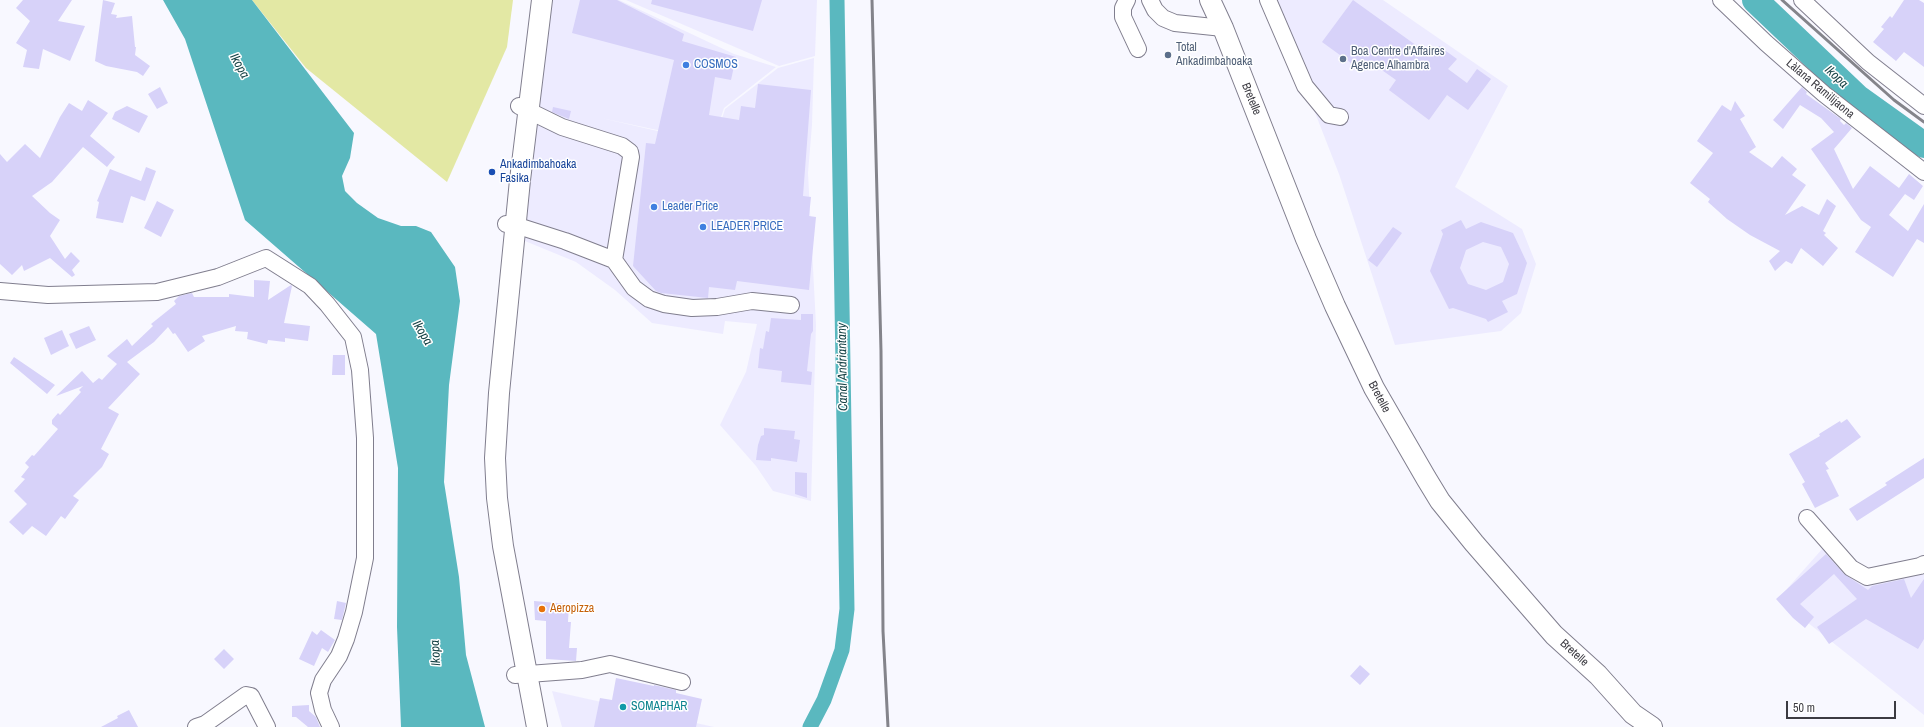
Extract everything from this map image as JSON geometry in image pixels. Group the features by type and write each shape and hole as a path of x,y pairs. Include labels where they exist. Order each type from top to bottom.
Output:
{"main road":[{"path":"531,0 523,109 489,397 487,497 502,607 537,727"},
{"path":"523,109 542,0"},
{"name":"Bretelle","path":"1210,0 1223,28 1306,239 1347,334 1395,427 1433,490 1474,543 1554,635 1598,675 1634,714 1652,727"},
{"path":"510,225 496,426 497,498 521,675 526,727"}],"street":[{"path":"1126,0 1123,8 1123,17 1138,50"},
{"path":"1150,0 1155,10 1163,18 1175,23 1223,28"},
{"path":"1268,0 1305,86 1329,115 1340,117"},
{"name":"Làlana Ramilijaona","path":"1721,0 1766,43 1824,94 1924,172"},
{"path":"1802,0 1868,62 1924,106"},
{"path":"523,109 562,127 622,146 630,152 631,157 614,260"},
{"path":"510,225 566,241 614,260 634,288 650,299 664,304 692,308 717,307 752,301 791,305"},
{"path":"0,291 48,295 157,292 218,277 266,258 310,286 327,304 353,337 360,370 365,438 365,558 354,612 346,639 339,656 324,680 319,693 323,710 331,727"},
{"path":"1807,518 1851,568 1867,577 1924,564"},
{"path":"521,675 582,670 610,664 682,682"},
{"path":"196,727 205,724 246,695 251,696 267,727"}],"shaded area":[{"path":"553,0 619,0 734,54 776,67 724,108 713,142 601,118 714,144 725,109 778,68 814,58 812,125 808,173 816,325 811,501 773,491 756,466 720,425 746,372 757,324 725,321 723,334 652,323 615,290 576,262 525,241 537,103"},
{"path":"626,0 817,0 815,56 779,66"},
{"path":"1271,0 1383,0 1508,86 1455,187 1522,229 1536,264 1521,313 1501,331 1395,345 1339,174"},
{"path":"1823,548 1868,569 1924,562 1924,715 1778,599"},
{"path":"552,691 714,727 562,727"}],"green space":[{"path":"252,0 513,0 507,47 447,182 306,68"}],"water":[{"path":"163,0 252,0 354,133 350,158 342,176 345,191 357,203 378,218 401,226 416,226 431,232 455,267 460,301 449,385 444,482 459,577 466,655 485,727 401,727 397,627 398,468 376,334 245,220 185,39"}],"building":[{"path":"23,0 72,0 58,21 85,26 70,61 43,49 39,69 23,67 27,50 16,43 30,21 16,8"},
{"path":"103,0 115,3 111,14 117,15 116,18 132,16 136,47 135,55 150,66 143,76 137,72 106,66 95,61"},
{"name":"LEADER PRICE","path":"580,0 617,0 684,34 682,41 736,57 731,80 715,77 709,115 739,120 741,106 755,108 758,84 811,90 803,196 811,197 809,216 816,217 809,290 737,281 735,290 709,287 708,298 661,293 656,291 633,266 646,143 655,144 674,60 572,33"},
{"path":"652,0 762,0 753,31 651,4"},
{"path":"1353,0 1431,56 1439,46 1457,59 1448,69 1467,83 1477,69 1491,79 1468,110 1447,95 1429,120 1389,90 1396,80 1369,61 1362,71 1322,42"},
{"path":"1904,0 1919,0 1924,3 1924,67 1904,52 1896,61 1873,42 1884,29 1881,27 1890,16 1892,18"},
{"path":"160,87 168,103 157,109 148,94"},
{"path":"1802,87 1807,92 1806,94 1841,119 1840,121 1844,125 1846,123 1852,128 1834,149 1853,189 1870,166 1899,188 1909,174 1923,186 1914,200 1905,194 1889,215 1908,231 1924,204 1924,243 1917,239 1893,277 1855,252 1871,227 1861,220 1811,149 1834,132 1821,118 1800,105 1783,129 1773,120"},
{"path":"88,100 108,113 90,136 115,157 107,167 83,147 52,182 32,196 60,220 50,236 65,259 71,252 80,261 72,270 75,275 72,277 50,258 24,271 22,265 12,275 0,264 0,154 7,162 25,144 40,158 60,117 69,103 82,111"},
{"path":"1735,101 1745,116 1740,119 1756,147 1749,152 1772,168 1782,156 1797,169 1792,175 1806,185 1785,215 1802,206 1819,215 1827,199 1836,206 1823,231 1826,233 1824,235 1838,248 1823,266 1801,248 1792,264 1786,261 1775,271 1769,261 1780,251 1750,235 1727,219 1708,202 1710,199 1690,183 1713,153 1697,141 1722,105 1731,111"},
{"path":"127,106 148,116 139,133 112,119 115,112"},
{"path":"553,107 571,111 569,119 552,112"},
{"path":"146,167 156,171 145,201 131,196 123,223 96,218 99,202 97,201 110,169 141,181"},
{"path":"157,201 174,210 161,237 144,228"},
{"path":"1461,220 1466,229 1481,222 1513,233 1527,263 1517,294 1502,301 1508,312 1488,322 1486,319 1453,308 1449,309 1430,271 1443,234 1441,230","holes":["1483,242 1501,247 1509,264 1503,282 1486,290 1468,284 1460,268 1466,250"]},
{"path":"1393,227 1402,233 1377,267 1368,260"},
{"path":"254,280 270,281 268,300 291,285 292,286 284,323 310,326 308,341 285,338 285,342 268,340 267,344 247,339 248,332 235,331 236,326 202,336 205,341 188,352 175,333 173,334 168,327 154,342 127,362 140,374 108,408 119,414 101,449 109,454 102,467 73,496 79,500 65,519 61,516 46,536 32,526 23,535 9,522 27,504 14,491 25,479 21,477 29,467 25,463 32,455 34,456 58,429 52,424 52,420 58,413 60,415 81,392 79,390 83,386 56,396 82,371 93,383 99,378 102,380 117,364 107,356 127,339 132,346 153,326 151,324 176,304 174,301 179,296 192,293 194,297 229,297 229,294 254,297"},
{"path":"801,314 813,314 813,331 811,334 807,371 812,372 811,385 781,382 782,371 758,368 760,348 763,349 766,331 769,332 771,318 801,320"},
{"path":"89,326 96,340 76,349 69,334"},
{"path":"62,330 69,346 51,355 44,338"},
{"path":"333,355 345,355 345,375 332,375"},
{"path":"14,357 55,385 47,394 10,363"},
{"path":"1847,419 1861,437 1825,463 1829,469 1826,470 1839,496 1815,508 1802,484 1805,482 1789,454 1820,436 1819,434 1840,421 1841,423"},
{"path":"764,428 795,431 794,439 800,440 797,462 771,458 771,461 756,460 758,445 761,436 764,435"},
{"path":"1924,458 1924,478 1857,521 1849,509 1887,485 1885,483"},
{"path":"795,472 807,473 807,498 795,494"},
{"path":"1826,554 1844,574 1868,590 1872,586 1904,579 1911,598 1924,579 1924,639 1918,649 1866,619 1829,644 1817,627 1857,599 1834,574 1800,604 1814,617 1805,628 1793,618 1776,599"},
{"path":"337,601 346,603 342,620 334,619"},
{"path":"534,601 569,604 568,622 571,622 569,648 577,648 576,661 546,659 546,621 535,620"},
{"path":"321,630 335,640 328,652 322,648 314,666 299,659 312,631 317,635"},
{"path":"224,649 234,659 224,669 214,659"},
{"path":"1360,665 1370,674 1360,685 1350,676"},
{"path":"616,678 676,690 676,693 702,699 696,727 594,727 600,698 612,700"},
{"path":"309,705 309,711 316,717 320,727 308,727 296,717 292,717 292,706"},
{"path":"129,710 138,727 101,727 118,718 117,716"}],"waterway":[{"name":"Canal Andriantany","path":"810,727 824,700 842,650 847,609 837,0"},
{"name":"Ikopa","path":"1755,0 1857,97 1924,145"}],"railway":[{"path":"872,0 881,351 883,631 888,727"},
{"path":"1782,0 1894,100 1924,122"}],"place":[{"name":"Total Ankadimbahoaka","path":"1168,55"},
{"name":"Boa Centre d'Affaires Agence Alhambra","path":"1343,59"},
{"name":"COSMOS","path":"686,65"},
{"name":"Ankadimbahoaka Fasika","path":"492,172"},
{"name":"Leader Price","path":"654,207"},
{"name":"LEADER PRICE","path":"703,227"},
{"name":"Aeropizza","path":"542,609"},
{"name":"SOMAPHAR","path":"623,707"}]}
